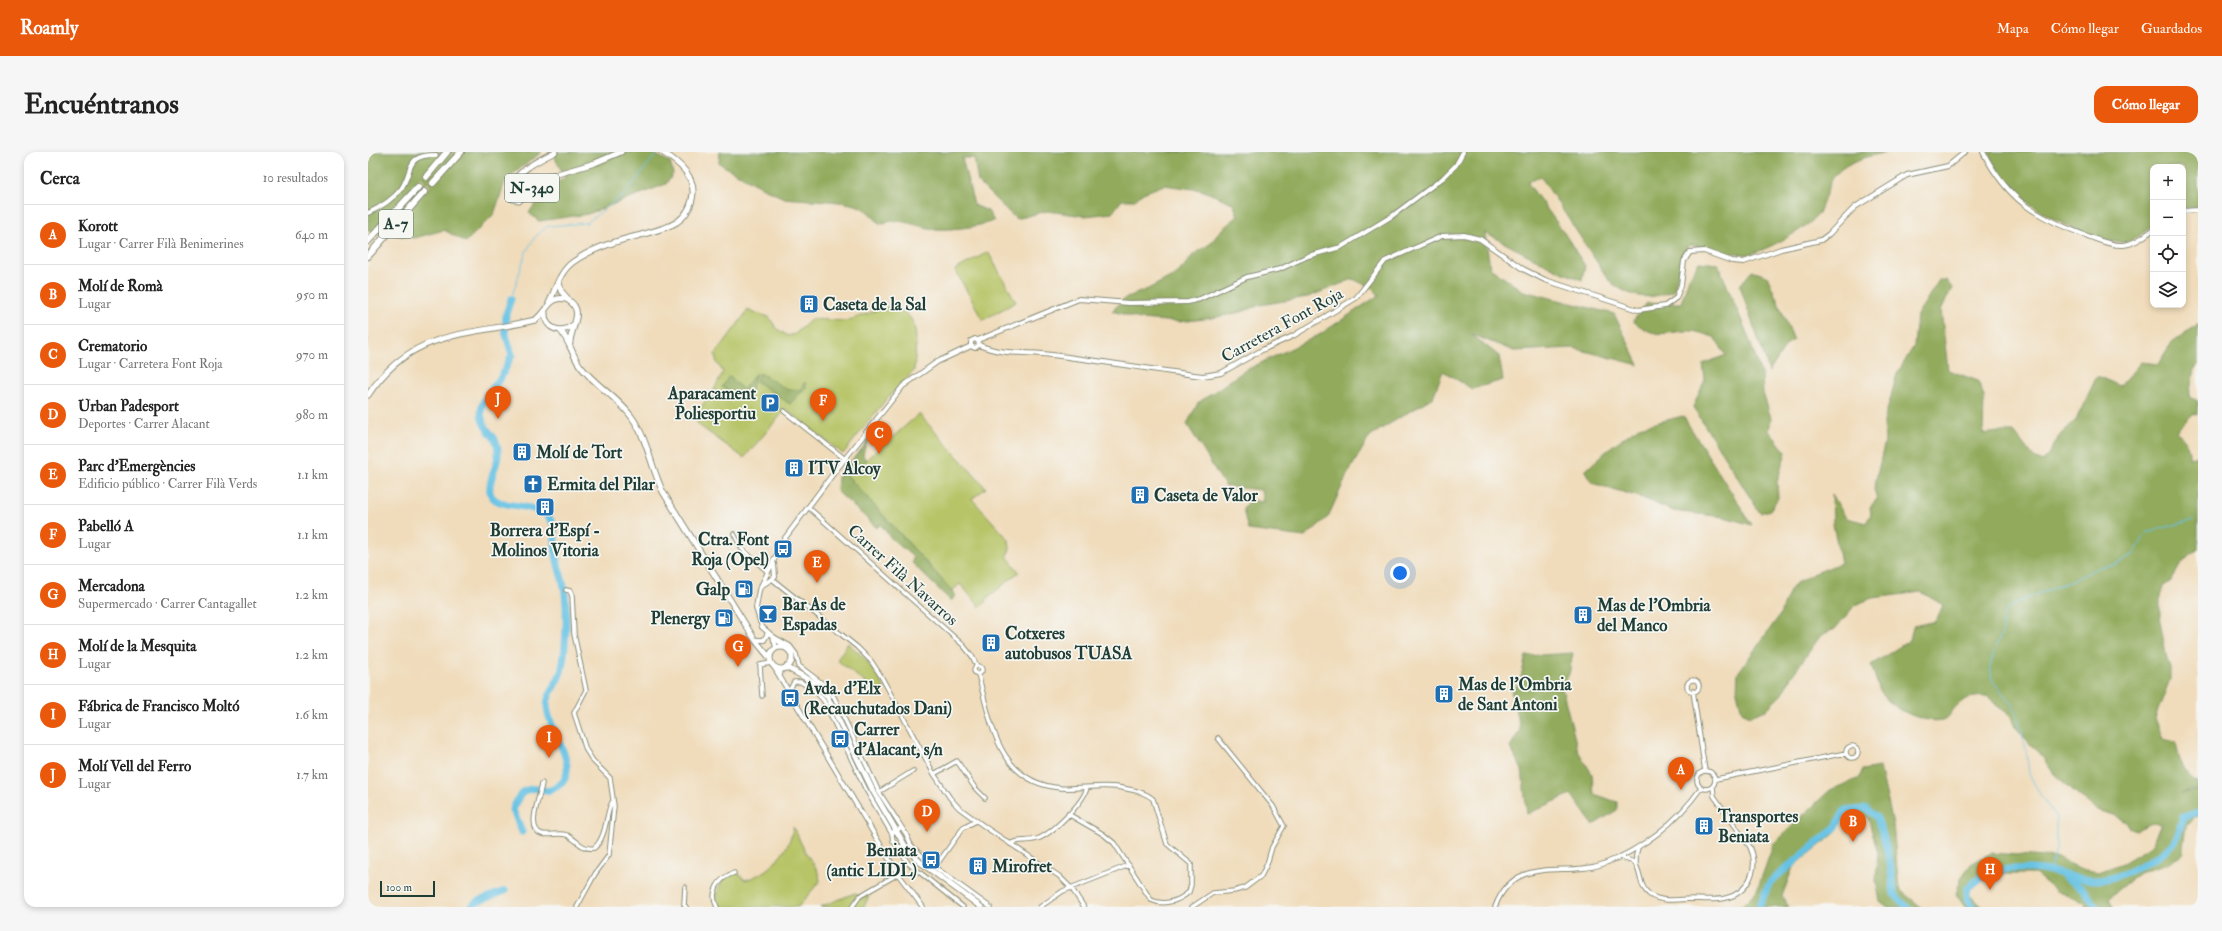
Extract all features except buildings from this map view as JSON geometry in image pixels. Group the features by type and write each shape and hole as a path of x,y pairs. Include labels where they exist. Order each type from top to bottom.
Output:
{"highway":[{"path":"426,177 447,152"},
{"path":"433,183 461,152"},
{"name":"A-7","path":"368,241 418,187"},
{"name":"A-7","path":"368,256 424,192"}],"main road":[{"name":"N-340","path":"555,152 537,162 516,178 508,190 512,200 519,201 534,186 547,177 595,163 621,152"},
{"path":"368,395 385,373 407,354 427,343 463,334 532,321 540,317 545,310 565,269 580,258 610,244 667,226 683,217 691,203 692,185 685,170 662,152"},
{"path":"559,279 561,291 574,305 577,312 570,344"},
{"path":"548,304 556,299 568,300"},
{"path":"545,310 545,318 549,325"},
{"path":"532,321 549,325 560,330 570,344 582,368 619,402 636,422 663,492 755,640 769,657 772,665 797,672 822,690 832,705 870,786 910,852 981,907"},
{"path":"560,330 573,325"},
{"path":"759,646 766,648 785,647 791,652 791,662 797,672"},
{"path":"769,657 775,648"},
{"path":"784,668 791,662"}],"street":[{"path":"978,343 1079,299 1129,303 1188,302 1200,299 1247,277 1280,269 1308,256 1341,247 1392,216 1443,178 1456,165 1463,152"},
{"name":"Carretera Font Roja","path":"971,346 972,340 1013,352 1050,355 1203,376 1216,375 1262,350 1293,336 1351,302 1361,294 1376,269 1384,261 1436,238 1456,234 1470,236 1486,242 1523,269 1544,280 1632,309 1651,310 1669,304 1676,298 1680,291 1684,258 1690,252 1704,251 1732,261 1744,262 1774,251 1821,240 1829,234 1855,207 1908,175 1948,166 1965,152"},
{"path":"1983,152 1992,170 2008,191 2026,206 2057,224 2119,245 2135,242 2150,232"},
{"path":"368,213 398,192 414,160 422,156 436,155"},
{"path":"2186,211 2198,210"},
{"name":"Carretera Font Roja","path":"771,575 774,559 788,533 907,382 937,362 971,346 975,348 978,343"},
{"path":"784,411 845,459"},
{"name":"Carrer Filà Navarros","path":"808,507 963,645 972,656 977,666 982,669 978,674 993,734 999,746 1011,763 1027,776 1049,786 1087,788"},
{"path":"734,534 742,549 779,584 857,647 871,661 881,676 934,774 950,798 976,821 1059,876 1071,888 1084,907"},
{"path":"771,575 762,585 757,596 756,612 760,623 768,633 785,647"},
{"path":"566,590 570,592 572,596 574,634 586,690 574,713 586,750 593,761 610,778 612,802 609,855 595,874 577,907"},
{"path":"755,640 764,640 768,633"},
{"path":"773,637 775,648"},
{"path":"773,637 779,638 790,646 796,654 799,666 831,692 843,713 897,831 897,846 908,863 963,907"},
{"path":"762,696 760,665 772,665 898,874 923,907"},
{"path":"780,676 784,668"},
{"path":"788,691 793,683 801,682 822,699 865,788 906,844 990,907"},
{"path":"822,699 822,690 831,692"},
{"path":"1693,692 1705,771"},
{"path":"1192,907 1213,893 1234,891 1245,888 1261,876 1270,859 1272,847 1284,826 1273,806 1218,738"},
{"path":"1716,779 1846,753"},
{"path":"934,774 957,761 975,788 985,798"},
{"path":"879,792 913,771"},
{"path":"1713,787 1707,790 1701,788 1698,784 1697,778 1700,773 1705,771 1713,774 1716,779"},
{"path":"1638,847 1636,865 1644,888 1657,898 1723,899 1735,895 1743,889 1752,874 1753,855 1750,847 1713,794 1713,787 1716,779"},
{"path":"541,786 533,821 536,829 544,834 565,835 586,848 594,848 598,845 606,828 609,806 612,802"},
{"path":"1010,844 1043,836 1068,814 1084,795 1087,788 1102,786 1137,792 1153,799 1166,844 1191,864 1190,890 1187,894 1169,902 1153,901 1148,896 1121,851 1107,837 1068,814"},
{"path":"1495,907 1509,885 1528,873 1547,869 1590,868 1620,857 1638,847 1672,821 1701,788"},
{"path":"935,867 963,828 976,821"},
{"path":"897,846 906,844"},
{"path":"1620,857 1629,858 1636,865"},
{"path":"1040,907 1057,894 1129,865"},
{"path":"717,907 713,895 717,886 720,880 734,873"},
{"path":"852,907 860,896 898,874"},
{"path":"685,888 684,904 686,907"}],"green space":[{"path":"368,152 542,152 506,179 494,214 466,242 444,230 414,238 368,231"},
{"path":"552,152 650,152 670,162 673,174 666,184 588,214 539,221 529,213 545,189 565,178"},
{"path":"720,152 1888,152 1860,159 1841,169 1833,178 1819,213 1815,218 1798,231 1776,244 1756,252 1743,255 1690,245 1683,252 1674,291 1648,297 1633,295 1618,288 1610,282 1541,177 1527,182 1563,231 1585,266 1582,280 1557,270 1485,233 1490,268 1523,291 1614,314 1639,365 1573,348 1514,351 1471,334 1499,356 1503,380 1472,389 1443,371 1433,397 1370,436 1347,475 1328,517 1305,537 1248,530 1243,509 1249,500 1263,502 1261,490 1225,486 1187,424 1198,403 1244,371 1319,335 1379,295 1372,288 1353,279 1308,297 1260,305 1241,312 1212,318 1179,322 1140,319 1112,311 1125,298 1148,289 1178,273 1194,254 1210,244 1222,229 1238,216 1233,203 1201,190 1164,185 1143,193 1135,200 1122,200 1112,213 1085,216 1047,211 1016,219 978,182 974,158 962,158 974,205 988,211 994,221 950,229 928,228 895,221 880,224 864,209 848,203 793,199 780,196 719,163"},
{"path":"1988,152 2198,152 2198,207 2186,209 2186,164 2150,164 2150,228 2127,242 2109,241 2075,229 2030,204 2007,181 1997,168"},
{"path":"988,252 1016,302 983,320 955,270"},
{"path":"1699,262 1718,264 1748,336 1762,376 1763,393 1771,418 1769,431 1786,452 1777,482 1778,498 1770,510 1760,513 1693,407 1705,380 1703,364 1726,355 1714,337 1689,331 1658,334 1641,327 1633,321 1647,303 1681,303 1689,278"},
{"path":"1752,271 1767,276 1794,340 1787,344 1769,372 1740,285"},
{"path":"1939,280 1946,280 1952,288 1941,310 1948,370 1978,381 1984,397 1983,434 2014,432 2034,458 2043,462 2061,434 2076,420 2097,376 2120,386 2141,362 2158,364 2172,342 2198,324 2198,364 2194,368 2189,397 2198,401 2198,415 2193,414 2176,431 2184,440 2189,450 2189,458 2198,456 2198,549 2181,564 2171,581 2164,586 2160,600 2160,620 2166,655 2170,668 2170,679 2155,718 2163,739 2176,742 2184,770 2192,779 2198,782 2198,790 2191,790 2181,793 2198,791 2198,817 2196,816 2186,825 2182,855 2167,864 2139,873 2109,898 2113,907 2086,907 2085,903 2056,891 2035,874 1993,874 1972,883 1969,895 1983,907 1965,907 1956,894 1961,878 1971,864 1991,853 2059,858 2079,869 2099,872 2123,863 2151,846 2161,824 2152,823 2136,830 2129,827 2126,822 2113,815 2095,809 2054,774 2039,752 2015,726 2010,715 1996,705 1988,696 1972,697 1964,700 1947,718 1938,721 1912,715 1903,711 1889,701 1880,689 1871,665 1910,640 1913,626 1936,621 1943,605 1921,592 1872,598 1855,605 1835,629 1821,635 1791,677 1782,694 1766,710 1750,716 1742,712 1737,692 1738,673 1780,615 1790,591 1796,583 1813,574 1841,563 1833,524 1832,494 1846,518 1866,523 1871,514 1870,507 1877,499 1874,489 1885,441 1884,422 1897,374 1914,346 1917,315"},
{"path":"887,307 907,314 913,321 916,340 914,371 888,397 843,454 786,409 744,458 700,426 693,417 714,390 723,372 717,363 715,355 748,310 769,317 777,329 788,336 795,334 812,319 846,321"},
{"path":"756,373 748,401 725,391 726,389 722,387 729,376 743,390"},
{"path":"760,373 788,390 794,389 798,391 805,382 806,387 790,404 756,381"},
{"path":"919,414 986,488 972,499 1009,540 1010,549 1007,556 1019,572 986,599 987,601 980,607 960,584 952,591 843,471 850,461 849,465 855,470"},
{"path":"1683,416 1752,525 1724,517 1673,511 1643,498 1592,483 1585,471 1612,446 1639,427"},
{"path":"875,429 878,433 870,439 864,452 863,456 867,460 855,470 852,470 849,465 850,462"},
{"path":"843,471 952,591 955,596 951,601 912,563 913,557 891,538 880,524 877,528 837,491 838,477"},
{"path":"848,643 866,660 885,688 877,692 837,660"},
{"path":"1573,653 1569,674 1562,688 1578,751 1592,774 1594,794 1617,802 1617,810 1593,825 1571,794 1527,814 1522,770 1510,747 1520,730 1516,706 1511,692 1520,681 1526,656"},
{"path":"1880,767 1893,824 1899,889 1921,907 1888,907 1880,901 1876,881 1878,853 1868,818 1850,807 1834,834 1793,867 1782,896 1789,907 1740,907 1757,890 1774,843 1830,790 1860,778 1862,770"},
{"path":"793,827 805,852 818,871 820,881 798,907 718,907 716,897 720,884 724,879 732,873 737,873 745,880 762,873 770,867 783,853 791,836"},
{"path":"855,893 862,899 870,893 864,907 820,907"}],"waterway":[{"path":"511,299 526,252 535,237 548,226 586,223 624,195 658,152"},
{"path":"511,299 506,314 505,331 512,355 501,377 483,401 481,413 484,424 498,448 498,459 490,482 490,492 493,498 500,502 540,511 548,516 553,524 555,547 565,595 566,616 561,673 549,695 547,704 553,727 564,752 567,764 566,775 561,784 548,791 535,788 521,794 515,803 513,810 522,832"},
{"path":"2049,871 2056,851 2056,817 2041,796 2029,774 2026,749 2017,716 2012,705 1992,680 1990,667 1995,647 2002,634 2002,621 2006,611 2017,602 2074,580 2099,567 2114,565 2134,554 2147,532 2194,520"},
{"path":"1759,907 1770,882 1835,828 1845,810 1867,809 1877,818 1883,835 1890,862 1894,894 1907,907"},
{"path":"2046,870 2073,877 2093,880 2109,878 2131,871 2153,859 2171,845 2176,838 2183,817 2198,812"},
{"path":"1974,907 1967,899 1967,889 1975,881 1984,876 2003,870 2044,870"},
{"path":"2063,876 2083,889 2097,907"},
{"path":"471,907 476,902 505,891"}],"tunnel":[{"path":"436,155 461,152"},
{"path":"418,187 426,177"},
{"path":"424,192 433,183"}],"place":[{"name":"Caseta de la Sal","path":"809,304"},
{"name":"Aparacament Poliesportiu","path":"770,403"},
{"name":"Molí Vell del Ferro","path":"498,419"},
{"name":"Pabelló A","path":"823,421"},
{"name":"Molí de Tort","path":"522,452"},
{"name":"Crematorio","path":"879,454"},
{"name":"ITV Alcoy","path":"794,468"},
{"name":"Ermita del Pilar","path":"533,484"},
{"name":"Caseta de Valor","path":"1140,495"},
{"name":"Borrera d'Espí - Molinos Vitoria","path":"545,507"},
{"name":"Ctra. Font Roja (Opel)","path":"783,549"},
{"name":"Parc d'Emergències","path":"817,583"},
{"name":"Galp","path":"744,589"},
{"name":"Bar As de Espadas","path":"768,614"},
{"name":"Mas de l'Ombria del Manco","path":"1583,615"},
{"name":"Plenergy","path":"724,618"},
{"name":"Cotxeres autobusos TUASA","path":"991,643"},
{"name":"Mercadona","path":"738,667"},
{"name":"Mas de l'Ombria de Sant Antoni","path":"1444,694"},
{"name":"Avda. d'Elx (Recauchutados Dani)","path":"790,698"},
{"name":"Carrer d'Alacant, s/n","path":"840,739"},
{"name":"Fábrica de Francisco Moltó","path":"549,758"},
{"name":"Korott","path":"1681,790"},
{"name":"Transportes Beniata","path":"1704,826"},
{"name":"Urban Padesport","path":"927,832"},
{"name":"Molí de Romà","path":"1853,842"},
{"name":"Beniata (antic LIDL)","path":"931,860"},
{"name":"Mirofret","path":"978,866"},
{"name":"Molí de la Mesquita","path":"1990,890"}]}
